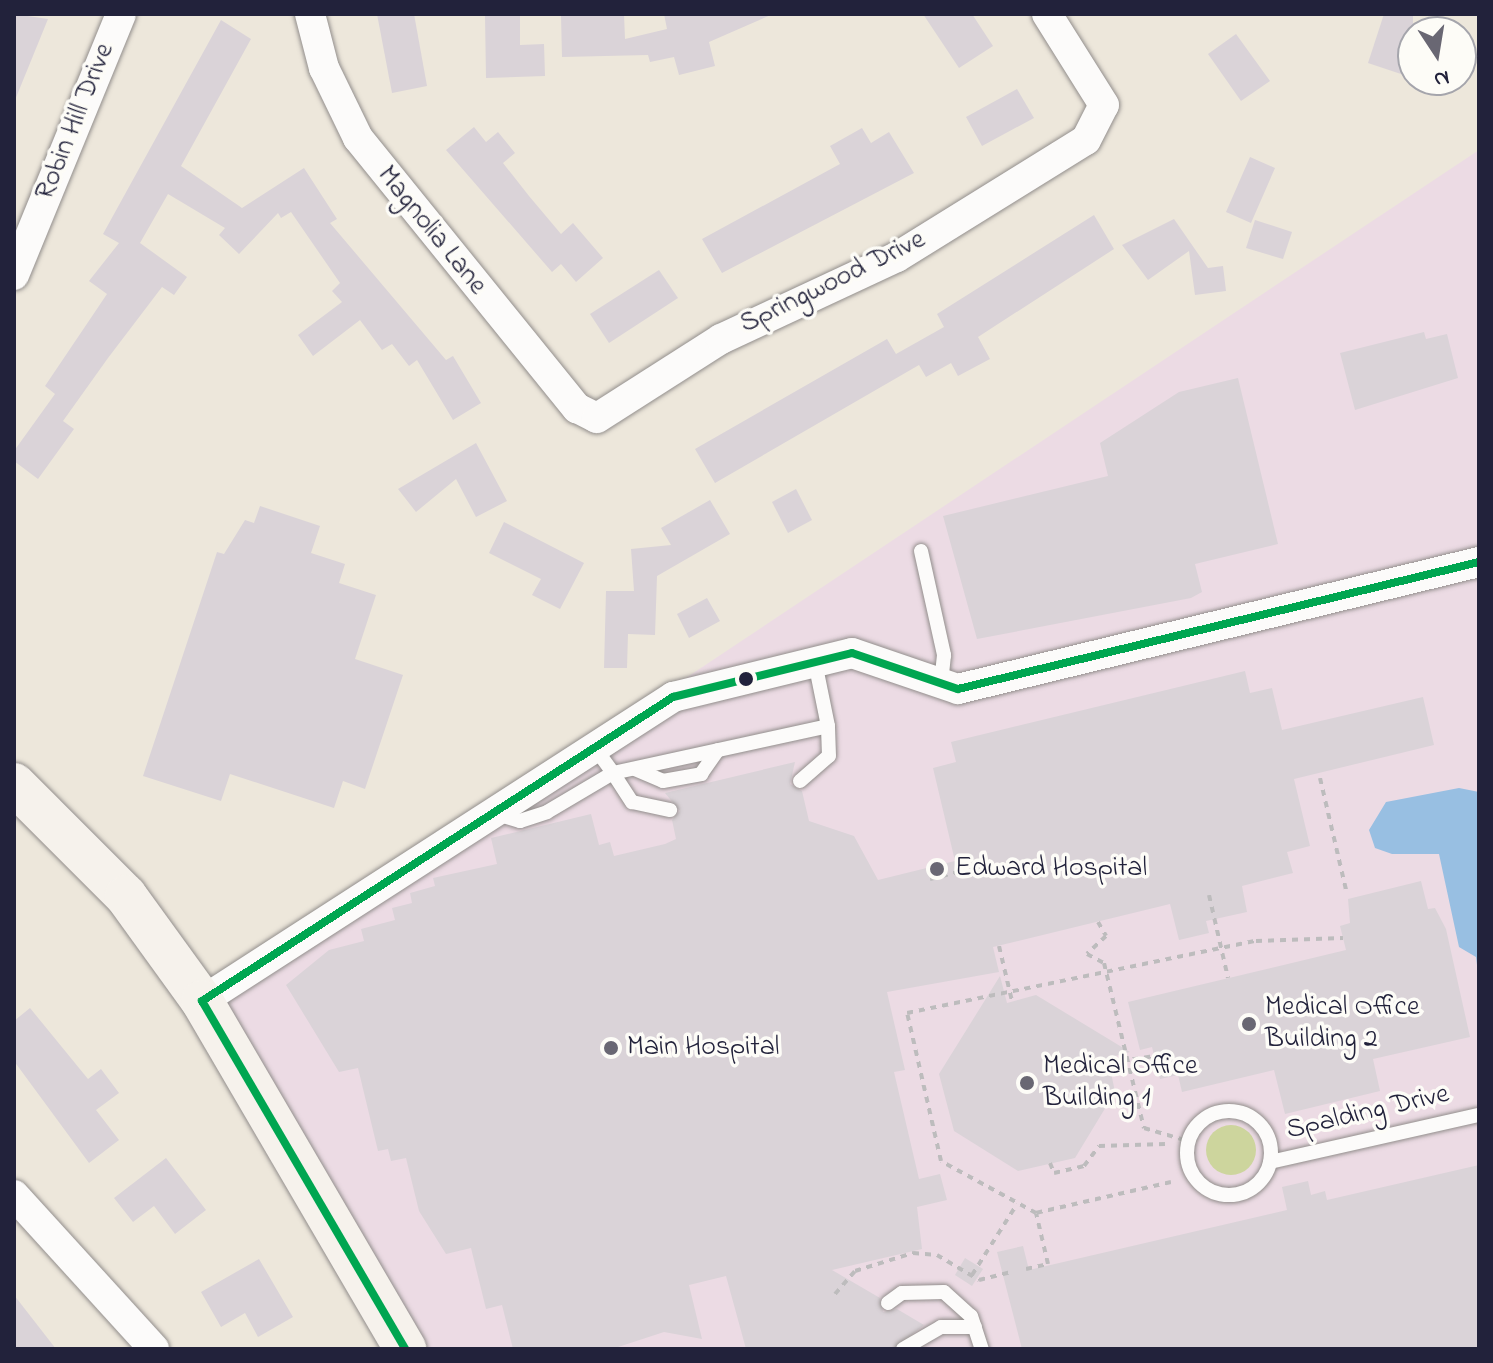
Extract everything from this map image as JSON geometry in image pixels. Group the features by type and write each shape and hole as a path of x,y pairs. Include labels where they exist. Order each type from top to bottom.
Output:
{"main road":[{"path":"14,784 126,896 202,1001 405,1349"}],"street":[{"name":"Robin Hill Drive","path":"14,275 121,14"},
{"name":"Magnolia Lane","path":"310,14 324,68 358,138 577,408 597,418"},
{"name":"Springwood Drive","path":"597,418 721,339 897,257 1071,152 1103,117 1099,91 1047,14"},
{"path":"202,1001 673,697 852,653 958,689 1479,562"},
{"path":"14,1195 154,1349"}],"lane":[{"path":"921,551 944,655 941,683"},
{"path":"800,781 829,756 828,726 815,662"},
{"path":"493,813 520,821 571,801 613,773 828,726"},
{"path":"595,748 632,802 670,810"},
{"name":"Spalding Drive","path":"1246,1114 1267,1134 1270,1162 1256,1185 1218,1193 1196,1179 1188,1141 1205,1118 1246,1114"},
{"name":"Spalding Drive","path":"1270,1162 1479,1115"},
{"path":"888,1303 923,1289 944,1292 975,1327 982,1349"},
{"path":"903,1349 941,1327 975,1327"}],"path":[{"path":"1320,778 1346,890"},
{"path":"930,879 958,872"},
{"path":"1209,895 1228,978"},
{"path":"1098,922 1106,936 1087,954 1107,973 1144,1128 1188,1141"},
{"path":"1171,1182 1036,1213 941,1161 907,1013 1256,941 1343,938"},
{"path":"999,946 1012,1001"},
{"path":"1109,1063 1154,1056"},
{"path":"1050,1163 1054,1173 1084,1166 1099,1146 1165,1144"},
{"path":"972,1275 1017,1204"},
{"path":"1026,1269 1048,1264 1036,1213"},
{"path":"835,1294 855,1271 913,1253 937,1255 972,1275 1012,1272"}],"shaded area":[{"name":"Edward Hospital","path":"1479,150 1479,1349 405,1349 202,1000"}],"green space":[{"path":"1231,1125 1249,1132 1256,1150 1249,1168 1231,1175 1213,1168 1206,1150 1213,1132"}],"water":[{"path":"1459,788 1479,792 1479,981 1476,957 1459,947 1439,854 1392,854 1375,848 1369,830 1386,802"}],"building":[{"path":"14,14 48,19 15,100 14,100"},
{"path":"377,14 414,14 427,86 392,93"},
{"path":"624,14 625,39 667,29 664,14 773,14 709,42 715,66 679,75 674,57 650,62 648,55 562,57 561,16"},
{"path":"923,14 972,14 993,46 959,68"},
{"path":"1384,14 1413,14 1397,16 1397,73 1368,63"},
{"path":"520,15 520,45 544,44 545,76 486,78 485,16"},
{"path":"221,20 251,39 181,166 242,208 304,168 337,219 330,223 446,360 453,356 481,403 453,420 417,360 409,366 392,344 382,350 360,320 313,356 298,335 342,302 332,291 340,283 291,212 281,218 278,213 239,254 219,235 225,228 168,194 140,243 187,277 174,295 162,287 108,358 63,421 74,429 38,479 14,461 14,451 55,394 45,386 107,294 89,281 119,243 103,234"},
{"path":"1236,34 1270,81 1241,101 1208,54"},
{"path":"1017,89 1034,118 982,146 966,117"},
{"path":"474,127 486,142 498,132 515,153 503,163 529,196 561,234 573,223 603,258 576,282 561,264 552,272 446,150"},
{"path":"862,128 871,143 889,132 914,173 722,273 702,239 840,164 830,146"},
{"path":"1250,157 1275,168 1251,223 1226,212"},
{"path":"1094,215 1114,249 978,337 990,359 958,376 951,363 926,377 919,365 715,483 695,449 887,339 896,354 944,327 937,314"},
{"path":"1174,219 1208,268 1223,266 1226,291 1195,295 1189,251 1148,280 1122,245"},
{"path":"1255,220 1292,232 1283,259 1246,248"},
{"path":"659,270 678,298 609,343 590,314"},
{"path":"1424,332 1426,339 1447,334 1458,378 1355,410 1340,353"},
{"path":"1238,378 1278,544 1195,564 1202,592 1191,598 977,639 943,516 1108,476 1100,443 1179,392"},
{"path":"476,443 507,501 476,517 456,479 416,512 398,489"},
{"path":"796,489 812,520 788,533 772,502"},
{"path":"710,500 730,534 657,576 655,635 628,634 627,668 604,668 606,591 634,591 631,549 671,545 661,528"},
{"path":"260,506 320,526 311,553 345,564 339,583 376,595 355,659 403,675 365,789 343,781 334,808 230,774 221,801 143,776 217,552 224,554 245,520 254,523"},
{"path":"504,522 584,563 560,609 532,595 541,579 489,553"},
{"path":"707,598 720,621 689,638 677,614"},
{"name":"Main Hospital","path":"1245,671 1250,693 1272,688 1282,730 1423,697 1434,745 1294,779 1310,846 1287,852 1293,873 1242,886 1247,912 1206,921 1209,933 1179,940 1170,904 993,947 999,972 887,992 905,1070 894,1072 919,1179 940,1174 947,1200 917,1207 922,1249 832,1270 880,1298 883,1312 897,1309 924,1325 893,1349 746,1349 726,1276 689,1285 702,1339 664,1332 612,1349 513,1349 502,1305 486,1309 471,1248 446,1254 419,1211 406,1158 391,1161 388,1149 378,1151 358,1068 339,1072 286,985 329,950 364,941 361,929 395,920 392,908 412,903 410,893 435,886 433,878 497,864 491,838 591,814 599,845 610,842 614,856 665,844 676,839 672,820 680,811 665,793 795,762 790,784 802,791 809,821 854,836 878,880 955,861 933,768 956,762 951,742"},
{"name":"Medical Office Building 2","path":"1421,881 1428,909 1435,908 1446,929 1470,1037 1373,1059 1380,1091 1285,1114 1274,1070 1182,1092 1178,1075 1160,1079 1152,1047 1140,1050 1128,1002 1346,950 1340,926 1350,923 1348,899"},
{"name":"Medical Office Building 1","path":"1000,976 1007,1003 1036,995 1130,1052 1108,1058 1115,1092 1075,1158 1018,1171 954,1131 939,1074"},
{"path":"30,1008 88,1079 101,1069 119,1093 96,1110 119,1140 89,1163 14,1061 14,1021"},
{"path":"166,1158 206,1210 175,1234 154,1206 133,1222 114,1198"},
{"path":"1479,1165 1479,1349 1022,1349 997,1252 1023,1246 1029,1270 1287,1210 1282,1187 1308,1181 1311,1195 1325,1191 1327,1200"},
{"path":"965,1258 983,1269 972,1286 955,1275"},
{"path":"259,1259 293,1317 258,1337 245,1313 221,1327 201,1292"},
{"path":"14,1295 56,1349 14,1349"}],"transit line":[{"path":"202,1001 673,697 852,653 958,689 1479,562"},
{"path":"202,1001 405,1349"}],"place":[{"name":"Edward Hospital","path":"937,869"},
{"name":"Medical Office Building 2","path":"1249,1024"},
{"name":"Main Hospital","path":"611,1048"},
{"name":"Medical Office Building 1","path":"1027,1083"}]}
